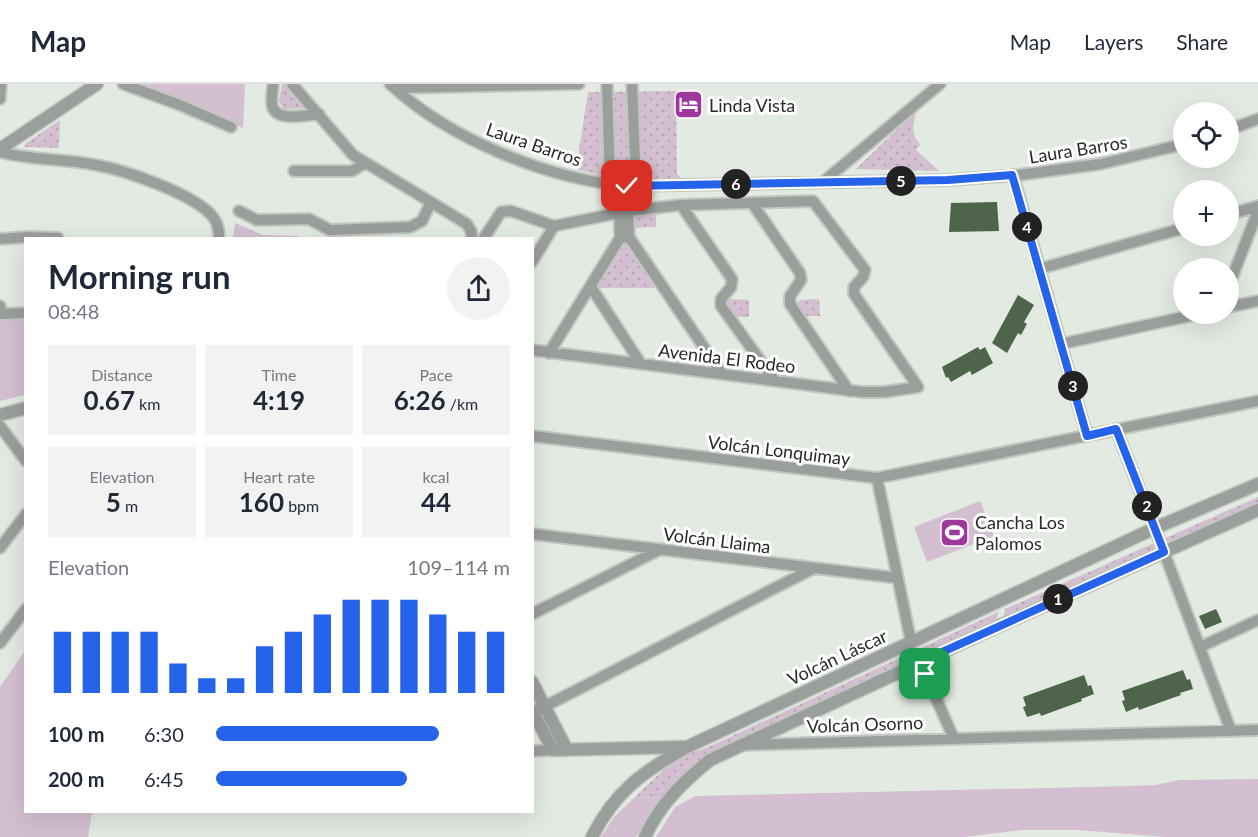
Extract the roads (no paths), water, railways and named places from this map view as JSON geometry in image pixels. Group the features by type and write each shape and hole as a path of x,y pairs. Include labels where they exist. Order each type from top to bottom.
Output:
{"street":[{"path":"0,99 1,84"},
{"path":"0,150 97,84"},
{"path":"123,84 231,127"},
{"path":"273,84 272,107 277,114 284,116 319,114"},
{"path":"292,84 353,156 467,224 472,237"},
{"path":"393,86 579,84"},
{"path":"549,353 624,238 623,186 607,84"},
{"path":"623,186 632,84"},
{"path":"823,182 940,84"},
{"name":"Laura Barros","path":"393,86 431,116 488,148 543,168 623,186 948,180 1101,164 1173,147"},
{"path":"1239,126 1258,119"},
{"path":"0,150 22,158 79,162 118,170 174,191 209,212 218,225 219,237"},
{"path":"294,171 352,171 365,163"},
{"path":"1012,175 1087,436"},
{"name":"Avenida El Rodeo","path":"534,351 849,391 884,392 918,387 854,294 854,287 863,277 865,270 813,201 752,203"},
{"path":"239,211 257,220 309,219 330,230 410,227 422,221 431,202"},
{"path":"485,237 501,212 511,211 554,226 624,212 681,205 752,203 800,273 801,280 790,296 790,304 849,391"},
{"path":"681,205 732,279 730,287 721,299 721,306 775,381"},
{"path":"1239,212 1258,206"},
{"path":"1239,260 1258,211"},
{"path":"534,259 554,226"},
{"path":"1039,269 1173,231"},
{"path":"0,239 24,237"},
{"path":"624,238 722,374"},
{"path":"591,287 641,364"},
{"path":"1239,305 1258,301"},
{"path":"1,310 24,313"},
{"path":"1061,344 1173,319"},
{"name":"Volcán Lonquimay","path":"534,436 877,478 1258,402"},
{"path":"0,415 24,409"},
{"path":"0,426 24,459"},
{"path":"1116,429 1231,731"},
{"path":"877,478 910,642"},
{"name":"Volcán Láscar","path":"592,837 606,812 627,787 652,766 687,747 1155,528 1258,484"},
{"path":"645,837 651,822 673,793 710,760 1001,625 1258,510"},
{"path":"0,548 24,517"},
{"name":"Volcán Llaima","path":"534,534 898,578"},
{"path":"534,613 659,550"},
{"path":"537,709 814,568"},
{"path":"0,643 24,612"},
{"path":"1200,647 1258,620"},
{"path":"920,662 954,740"},
{"path":"534,693 537,709 553,750"},
{"path":"537,709 567,750"},
{"name":"Volcán Osorno","path":"739,745 1258,730"},
{"path":"534,751 687,747"}],"place":[{"name":"Linda Vista","path":"688,105"},
{"name":"Cancha Los Palomos","path":"954,532"}]}
